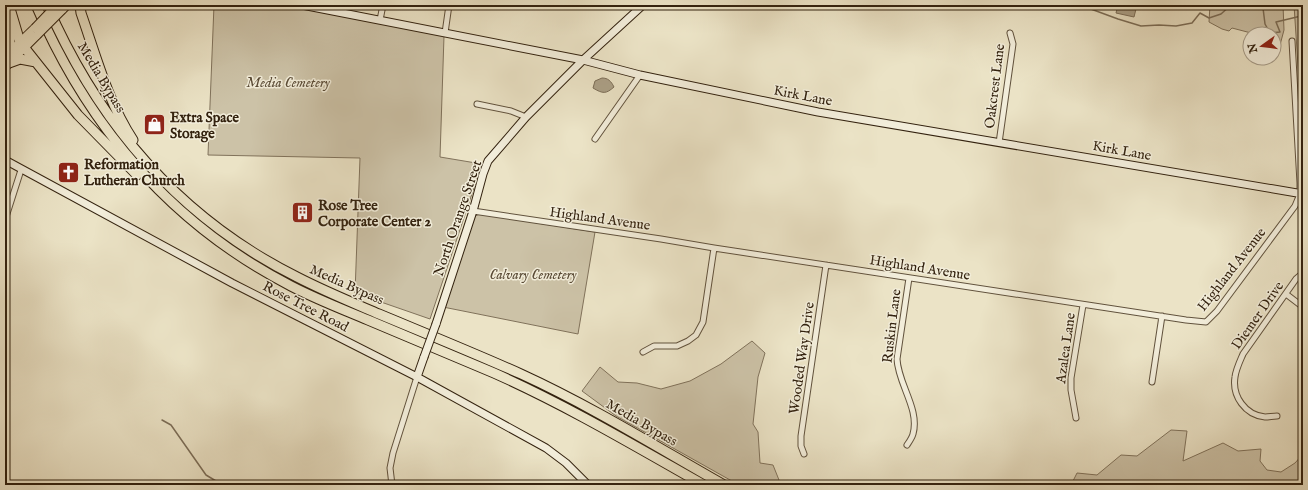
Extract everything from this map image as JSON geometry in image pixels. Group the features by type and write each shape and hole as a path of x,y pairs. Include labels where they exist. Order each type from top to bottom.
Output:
{"highway":[{"path":"9,5 23,45 88,126 134,172 183,212"},
{"path":"9,5 10,42 7,61 20,59 36,62"},
{"name":"Media Bypass","path":"36,5 66,66 106,130 142,173 183,212 212,236 243,258 292,286 327,303 533,391 596,424 704,485"},
{"name":"Media Bypass","path":"48,5 72,56 97,98 126,138 162,180 189,205 248,250 331,294 485,358 537,382 600,415 724,485"},
{"path":"76,5 80,9 109,92 122,122 162,180"}],"main road":[{"path":"7,61 62,7"}],"street":[{"name":"Kirk Lane","path":"302,5 583,60 640,75 818,112 1302,194"},
{"path":"380,20 383,5"},
{"path":"444,33 449,5"},
{"name":"North Orange Street","path":"418,377 488,161 526,117 583,60 643,5"},
{"name":"Oakcrest Lane","path":"999,143 1013,44 1010,33"},
{"path":"1292,41 1302,194"},
{"path":"595,139 640,75"},
{"path":"477,104 511,111 526,117"},
{"name":"Rose Tree Road","path":"5,160 231,282 418,377 546,448 566,463 588,485"},
{"path":"5,220 22,170"},
{"name":"Highland Avenue","path":"473,211 1083,305 1206,322 1217,311 1295,206 1302,194"},
{"path":"643,352 654,346 677,346 688,341 696,334 703,322 714,248"},
{"name":"Wooded Way Drive","path":"804,454 801,446 801,436 826,266"},
{"name":"Diemer Drive","path":"1277,416 1260,416 1244,406 1238,399 1235,389 1235,376 1238,365 1244,354 1296,279 1303,273"},
{"name":"Ruskin Lane","path":"907,445 913,435 913,414 898,369 897,359 909,278"},
{"path":"1286,294 1303,307"},
{"name":"Azalea Lane","path":"1076,418 1071,384 1083,305"},
{"path":"1152,382 1162,316"},
{"path":"392,485 390,468 393,453 418,377"}],"green space":[{"name":"Media Cemetery","path":"214,5 287,5 444,36 440,157 482,164 430,319 355,293 360,158 208,155"},
{"path":"1210,5 1283,5 1284,30 1282,38 1282,26 1242,26 1242,31 1232,28 1229,31 1209,22"},
{"path":"1294,5 1303,5 1303,141"},
{"name":"Calvary Cemetery","path":"480,214 595,232 578,334 443,307 473,219 475,216"},
{"path":"752,341 765,353 758,377 753,424 758,432 760,463 773,465 781,485 739,485 616,416 582,391 600,367 618,382 637,383 661,389 690,381 721,364"},
{"path":"1171,430 1187,431 1183,461 1223,443 1238,451 1261,449 1260,461 1267,470 1281,472 1295,463 1303,454 1303,485 1258,485 1239,481 1224,485 1071,485 1077,473 1097,475 1121,455 1137,456"}],"shaded area":[{"path":"1118,5 1137,5 1134,17 1116,13"},
{"path":"602,78 609,80 614,87 609,91 604,92 593,88 595,81"}],"waterway":[{"path":"1080,5 1141,26 1176,26 1192,23 1200,13 1209,18 1221,14 1231,5"},
{"path":"1261,5 1263,8 1265,24 1270,33 1280,32 1276,22 1301,16 1303,17"},
{"path":"162,420 171,425 206,475 226,485"}],"place":[{"name":"Extra Space Storage","path":"155,125"},
{"name":"Reformation Lutheran Church","path":"69,172"},
{"name":"Rose Tree Corporate Center 2","path":"303,213"}]}
